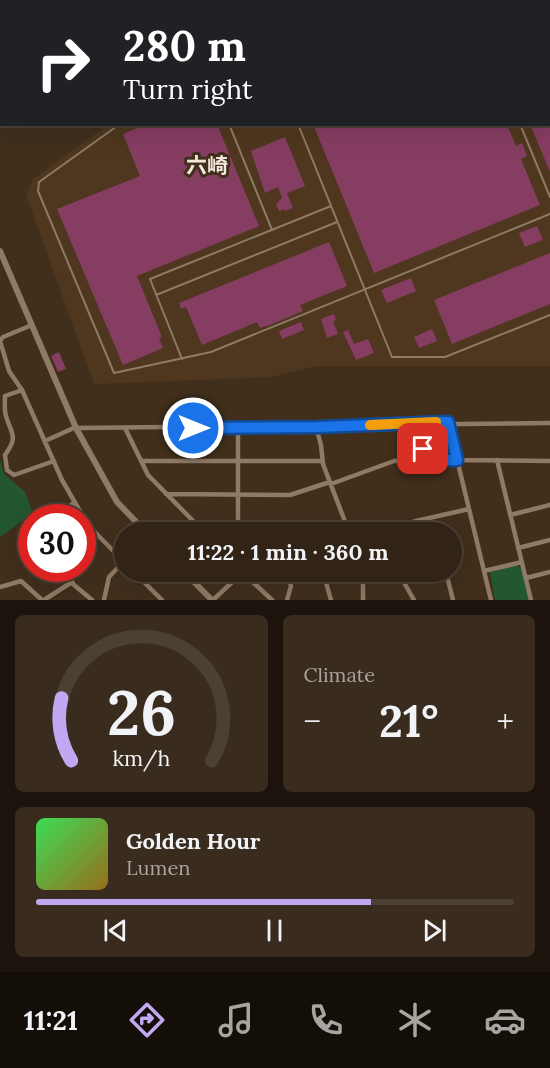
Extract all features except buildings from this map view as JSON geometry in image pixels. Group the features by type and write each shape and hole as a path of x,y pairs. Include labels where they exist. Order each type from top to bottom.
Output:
{"street":[{"path":"0,251 76,427 117,502 136,522"},
{"path":"32,325 1,334 0,341 9,371 22,390 54,461 88,525 114,551"},
{"path":"22,390 5,396 6,417 10,422 13,437 13,444 5,455 7,470 14,475 23,474 54,461"},
{"path":"45,441 76,427 238,428 448,422 550,423"},
{"path":"448,422 491,600"},
{"path":"316,427 322,461 345,522"},
{"path":"125,428 148,475 193,522"},
{"path":"238,428 238,522"},
{"path":"166,494 290,495 394,461 411,459 423,449 445,460 550,460"},
{"path":"496,460 531,600"},
{"path":"142,461 322,461"},
{"path":"71,504 75,502"},
{"path":"510,515 550,505"},
{"path":"418,522 469,509"},
{"path":"432,518 433,522"},
{"path":"518,548 550,540"},
{"path":"484,571 522,562"},
{"path":"105,600 109,576 114,571"},
{"path":"526,578 550,572"},
{"path":"0,587 21,581 43,600 72,582 92,600"},
{"path":"144,582 162,600"},
{"path":"194,582 213,600 232,582"},
{"path":"253,582 272,600"},
{"path":"287,600 290,582"},
{"path":"326,582 332,600"},
{"path":"363,582 363,600"},
{"path":"404,582 414,600"},
{"path":"448,582 453,600"}],"lane":[{"path":"117,126 39,182 38,190 114,373 212,352 550,214"},
{"path":"230,126 272,230"},
{"path":"299,126 392,357 445,357 550,315"},
{"path":"521,126 550,197"},
{"path":"182,359 150,279 331,206"},
{"path":"156,295 337,222"}],"shaded area":[{"path":"103,126 550,126 550,366 316,366 272,377 94,384 26,195 33,179 101,130"}],"green space":[{"path":"0,460 4,474 25,492 30,504 18,504 18,524 0,537"},
{"path":"517,565 522,569 529,600 495,600 490,572"}],"slow traffic":[{"path":"370,425 436,422"}],"district":[{"name":"六崎","path":"207,166"}],"route":[{"path":"193,428 318,427 448,422 457,460 445,460 423,449"}]}
